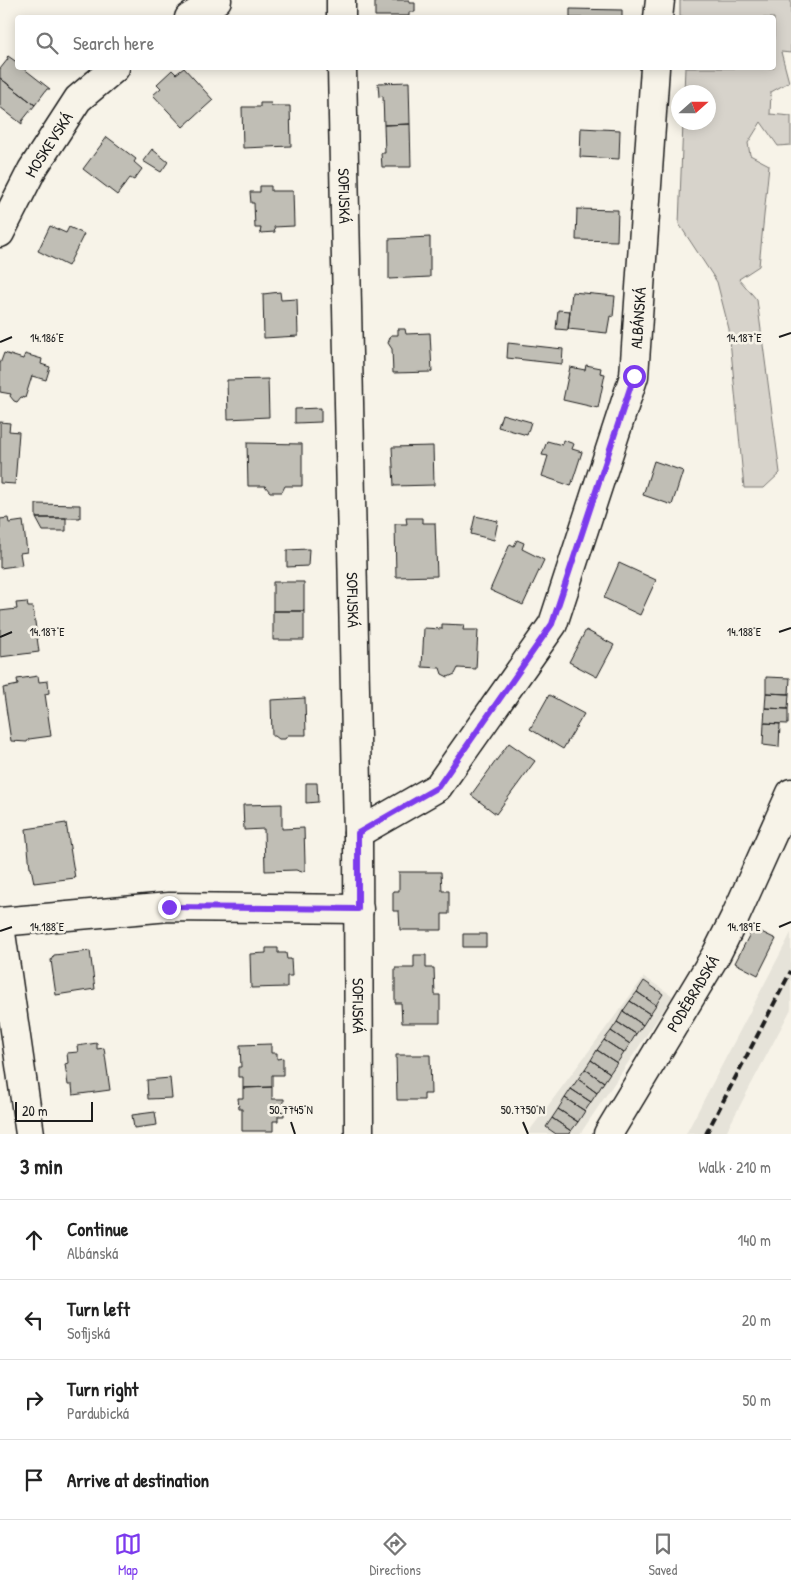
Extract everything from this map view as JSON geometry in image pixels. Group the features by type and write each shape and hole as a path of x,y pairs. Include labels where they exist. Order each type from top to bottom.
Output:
{"street":[{"path":"194,15 217,0"},
{"path":"341,0 341,15"},
{"path":"658,15 660,0"},
{"name":"MOSKEVSKÁ","path":"0,233 32,170 78,99 113,70"},
{"name":"SOFIJSKÁ","path":"342,70 358,833 360,1134"},
{"name":"ALBÁNSKÁ","path":"358,833 438,787 552,624 634,376 655,70"},
{"name":"PODĚBRADSKÁ","path":"608,1134 717,954 791,794"},
{"path":"0,922 169,907 358,909"},
{"path":"0,926 30,1134"}],"shaded area":[{"path":"680,0 791,0 791,53 781,52 789,82 771,92 770,114 791,116 791,145 778,146 761,122 748,143 750,155 769,165 759,266 739,279 757,300 780,473 764,488 744,488 729,329 717,282 679,224 683,130 716,130 716,85 684,85 685,70 776,70 776,15 680,15"},
{"path":"791,933 791,1009 725,1134 686,1134"},
{"path":"644,977 673,996 580,1134 527,1134"}],"building":[{"path":"375,0 409,0 409,3 415,3 415,12 409,12 409,15 375,15"},
{"path":"570,9 622,10 622,15 570,15"},
{"path":"7,57 15,61 15,70 26,70 50,89 47,89 35,105 0,78 0,69 8,59"},
{"path":"172,70 176,74 181,70 186,70 213,100 183,127 153,95 161,88 157,84"},
{"path":"0,78 35,105 22,121 22,124 0,107"},
{"path":"409,82 410,124 384,125 383,96 379,97 378,83"},
{"path":"260,103 271,103 272,106 290,106 291,146 243,148 242,107 260,107"},
{"path":"410,124 411,167 382,167 381,153 385,153 384,125"},
{"path":"581,128 620,130 619,159 580,157"},
{"path":"107,137 136,159 134,162 142,169 134,180 130,178 117,195 83,169"},
{"path":"152,149 168,162 161,172 143,161"},
{"path":"260,186 271,186 271,191 293,191 294,226 274,227 275,232 260,233 261,228 255,228 254,203 251,203 250,192 260,192"},
{"path":"577,209 618,210 617,241 576,240"},
{"path":"50,226 66,233 69,227 84,234 68,266 38,251"},
{"path":"430,237 430,277 389,279 389,239"},
{"path":"280,292 281,300 297,299 298,336 264,338 263,294"},
{"path":"572,292 615,296 613,317 610,316 607,333 568,329"},
{"path":"558,310 570,311 568,330 556,329"},
{"path":"398,329 405,329 406,334 430,333 432,372 393,373 392,349 388,343 391,335 398,335"},
{"path":"508,343 563,349 562,364 507,358"},
{"path":"4,353 23,359 25,354 42,359 41,364 50,367 46,380 32,376 25,398 21,397 17,402 10,396 11,394 0,392 0,364"},
{"path":"586,365 601,368 600,373 605,374 598,408 563,400 570,367 585,370"},
{"path":"268,379 269,417 228,419 227,380"},
{"path":"321,408 321,422 295,423 295,409"},
{"path":"502,414 531,422 527,435 498,427"},
{"path":"0,422 10,423 9,431 19,432 15,484 0,483"},
{"path":"563,440 574,444 572,449 582,452 571,486 542,476 548,456 542,455 547,441 562,445"},
{"path":"247,443 302,444 302,486 285,486 282,492 270,492 265,486 248,486"},
{"path":"433,446 434,485 394,486 392,447"},
{"path":"654,461 683,471 672,505 643,495"},
{"path":"36,504 80,505 80,518 36,518"},
{"path":"475,516 498,521 494,540 471,534"},
{"path":"8,518 9,523 23,521 27,552 20,553 22,565 0,568 0,519"},
{"path":"36,518 66,518 66,531 43,531"},
{"path":"406,518 422,518 422,523 435,523 437,576 396,577 395,524 407,524"},
{"path":"517,540 524,543 522,549 544,560 523,605 490,590 510,544 514,546"},
{"path":"309,549 308,566 287,567 287,550"},
{"path":"619,563 656,580 640,615 604,598"},
{"path":"273,582 304,582 304,611 273,611"},
{"path":"27,602 28,607 33,607 39,652 0,657 0,611 17,609 16,603"},
{"path":"273,611 304,611 304,640 273,640"},
{"path":"442,624 464,625 463,630 478,630 476,669 458,668 455,674 448,677 442,674 440,668 422,667 424,628 442,629"},
{"path":"586,630 614,645 597,677 569,662"},
{"path":"38,676 39,682 48,681 49,693 45,694 51,736 29,739 27,742 11,741 3,688 18,685 17,679"},
{"path":"766,677 790,678 789,694 766,693"},
{"path":"766,693 789,694 788,709 765,708"},
{"path":"549,695 584,714 563,749 530,729"},
{"path":"305,698 306,735 288,735 285,739 272,736 271,700"},
{"path":"765,708 788,709 788,724 764,723"},
{"path":"764,723 780,724 779,747 763,745"},
{"path":"509,743 535,761 496,814 471,795"},
{"path":"306,783 317,783 318,802 306,803"},
{"path":"282,804 282,829 304,828 305,870 302,872 296,870 265,871 264,829 244,830 243,805"},
{"path":"66,823 75,878 34,883 30,868 26,829"},
{"path":"399,872 441,872 442,891 449,891 449,914 442,914 442,930 400,930 399,911 393,911 393,891 399,891"},
{"path":"753,928 776,939 758,975 735,963"},
{"path":"463,934 486,934 486,947 463,947"},
{"path":"266,948 278,948 278,953 286,953 287,959 291,959 292,976 287,976 287,987 251,988 250,954 266,953"},
{"path":"90,951 95,989 56,995 51,960 54,955"},
{"path":"414,955 426,955 426,968 434,968 435,995 440,995 440,1023 402,1023 401,1003 395,1003 395,968 414,968"},
{"path":"644,981 663,994 656,1005 637,992"},
{"path":"637,992 656,1005 650,1014 630,1001"},
{"path":"630,1001 650,1014 643,1025 623,1011"},
{"path":"623,1011 643,1025 636,1034 617,1022"},
{"path":"617,1022 636,1034 630,1044 611,1031"},
{"path":"611,1031 630,1044 624,1053 604,1040"},
{"path":"604,1040 624,1053 617,1063 597,1050"},
{"path":"97,1043 97,1049 104,1048 110,1090 73,1095 72,1085 68,1085 65,1064 68,1063 67,1053 78,1052 77,1046"},
{"path":"271,1044 271,1053 277,1053 277,1059 283,1058 283,1075 272,1075 272,1087 243,1088 243,1077 238,1077 238,1067 241,1067 240,1045"},
{"path":"597,1050 617,1063 610,1073 591,1060"},
{"path":"396,1055 430,1055 431,1094 424,1094 424,1100 397,1100"},
{"path":"591,1060 610,1073 604,1082 585,1069"},
{"path":"585,1069 604,1082 597,1093 578,1079"},
{"path":"170,1078 172,1098 148,1099 147,1080"},
{"path":"578,1079 597,1093 591,1102 571,1089"},
{"path":"272,1087 272,1099 284,1099 284,1116 278,1116 278,1121 273,1121 273,1131 242,1131 242,1109 239,1109 238,1098 243,1098 243,1088"},
{"path":"571,1089 591,1102 585,1111 565,1098"},
{"path":"565,1098 585,1111 578,1122 558,1109"},
{"path":"558,1109 578,1122 571,1131 552,1118"},
{"path":"155,1112 157,1125 134,1128 132,1115"},
{"path":"552,1118 571,1131 570,1134 556,1134 546,1127"}],"railway":[{"path":"706,1134 791,971"}],"route":[{"path":"169,907 358,909 358,833 438,787 552,624 634,376"}]}
